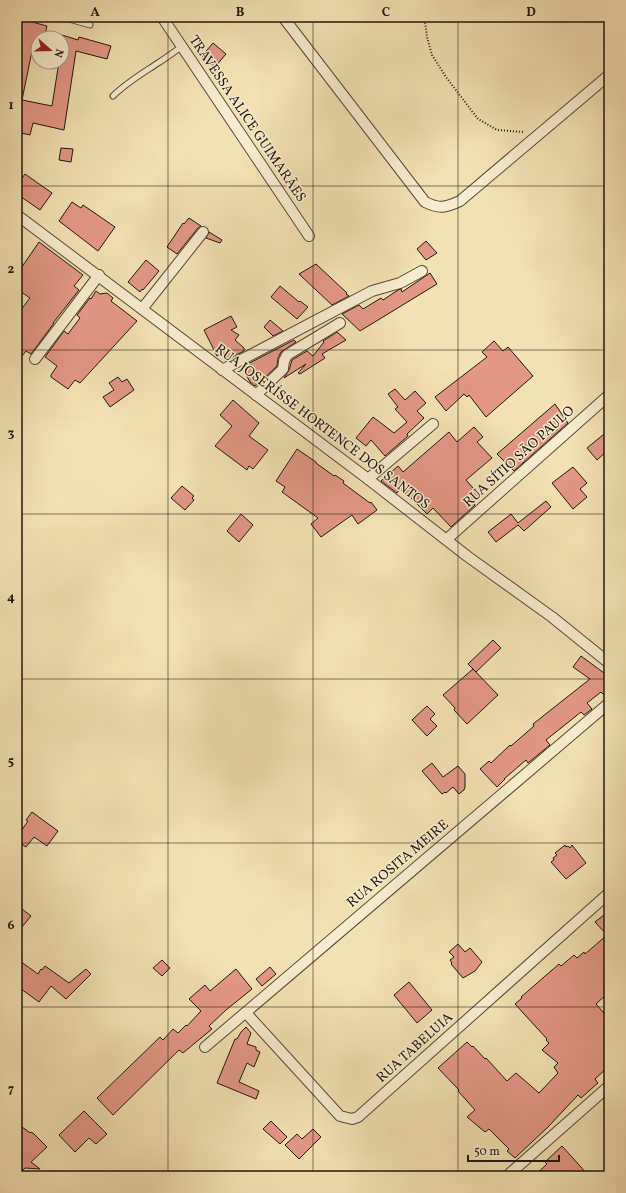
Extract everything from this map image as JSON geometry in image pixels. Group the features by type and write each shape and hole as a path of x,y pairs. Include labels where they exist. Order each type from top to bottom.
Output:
{"street":[{"name":"TRAVESSA ALICE GUIMARÃES","path":"162,17 309,236"},
{"path":"283,17 425,202 441,208 451,206 460,201 609,75"},
{"name":"RUA JOSERÍSSE HORTENCE DOS SANTOS","path":"17,215 99,275 222,370 447,539 467,556 552,617 609,663"},
{"path":"142,309 203,232"},
{"path":"222,370 372,291 400,283 422,271"},
{"path":"35,359 99,275"},
{"path":"256,395 283,369 284,360 287,355 340,323"},
{"name":"RUA SÍTIO SÃO PAULO","path":"447,539 609,395"},
{"path":"368,479 433,424"},
{"name":"RUA ROSITA MEIRE","path":"205,1047 609,702"},
{"name":"RUA TABELUIA","path":"246,1013 340,1116 352,1119 358,1117 609,893"},
{"path":"507,1176 609,1086"}],"lane":[{"path":"62,17 90,25"},
{"path":"113,96 136,77 181,47"}],"path":[{"path":"427,17 425,22 427,38 432,55 446,77 478,119 497,130 539,134"}],"building":[{"path":"17,18 47,26 46,30 30,30 30,61 22,100 52,106 58,70 70,70 70,38 78,40 79,37 111,46 107,59 76,51 64,130 33,123 30,135 17,132"},
{"path":"213,43 226,54 215,67 202,56"},
{"path":"61,148 73,149 71,162 59,160"},
{"path":"25,174 52,193 40,210 17,194 17,185"},
{"path":"72,202 81,208 83,205 115,227 98,251 59,221"},
{"path":"189,218 201,226 177,254 167,247 183,223 184,224"},
{"path":"209,232 222,240 220,243 206,238"},
{"path":"426,241 437,253 426,260 417,249"},
{"path":"39,242 83,275 74,286 79,290 31,354 26,351 17,362 17,315 30,298 17,289 17,274"},
{"path":"146,260 159,271 140,292 128,282"},
{"path":"316,264 349,296 332,305 299,274"},
{"path":"430,273 437,284 360,331 342,314 359,305 363,309 381,298 383,300 398,290 401,289 402,292"},
{"path":"280,286 299,302 300,301 308,307 297,319 271,297"},
{"path":"96,291 100,294 107,293 113,298 111,301 137,321 80,383 75,380 68,389 51,377 57,366 45,357 64,331 68,334 80,318 77,315"},
{"path":"231,316 237,327 231,330 239,335 235,340 244,348 244,351 228,359 220,354 217,356 204,330"},
{"path":"270,320 283,331 273,336 264,327"},
{"path":"337,332 346,340 322,354 325,358 300,374 298,373 306,364 284,378 289,370 292,360 307,351 313,356 324,342 323,341"},
{"path":"294,340 296,342 281,352 278,358 277,366 255,386 250,382 242,367"},
{"path":"494,341 503,351 508,347 533,376 486,417 469,395 467,397 464,394 446,411 435,397 487,357 482,352"},
{"path":"118,377 122,382 127,379 134,390 110,407 103,397 114,390 109,383"},
{"path":"395,389 405,400 415,391 426,403 417,411 424,418 407,434 408,436 385,456 371,440 366,446 356,438 373,417 394,433 407,422 395,409 398,407 388,394"},
{"path":"233,400 259,423 249,436 268,450 253,469 249,466 247,470 215,446 232,426 220,415"},
{"path":"555,404 568,423 514,471 497,454"},
{"path":"474,427 483,437 477,442 492,458 466,480 480,496 473,502 475,505 451,527 433,508 427,514 400,489 397,493 381,481 398,466 403,472 449,432 457,442"},
{"path":"609,430 609,449 597,460 587,448"},
{"path":"297,449 334,476 335,475 344,481 343,483 370,503 371,502 377,510 358,524 352,515 321,537 311,524 318,518 282,492 285,487 276,481"},
{"path":"573,467 587,483 580,489 587,497 573,509 552,483"},
{"path":"182,486 194,496 192,498 194,500 185,510 171,498"},
{"path":"546,501 551,507 524,531 518,525 496,542 488,532 511,514 518,523"},
{"path":"241,514 253,525 239,542 227,531"},
{"path":"493,640 501,648 476,672 468,664"},
{"path":"581,656 604,673 609,680 609,697 606,697 601,692 587,703 592,709 584,715 581,712 546,740 550,745 528,763 526,760 497,787 480,769 489,761 491,763 510,745 511,746 534,726 533,724 590,679 573,667"},
{"path":"473,669 498,695 467,724 443,695"},
{"path":"427,706 435,714 430,719 437,726 427,736 412,720"},
{"path":"432,763 443,777 458,766 465,774 464,790 459,794 453,787 446,793 445,792 442,794 422,771"},
{"path":"32,812 58,831 47,846 34,837 26,847 17,841 17,837 28,821 26,820"},
{"path":"565,845 566,847 568,846 570,848 572,845 586,863 566,879 551,862 557,855 555,853"},
{"path":"17,905 31,916 17,933"},
{"path":"609,911 609,992 596,1004 609,1019 609,1066 595,1079 598,1083 581,1098 578,1095 548,1127 515,1158 507,1151 509,1149 489,1129 485,1132 467,1117 475,1110 458,1091 459,1090 438,1068 467,1042 472,1047 473,1046 485,1059 486,1058 507,1081 516,1073 539,1093 558,1073 554,1067 558,1063 542,1050 549,1043 546,1040 547,1039 515,1004 559,964 561,966 574,955 577,958 584,952 585,954 607,935 595,922"},
{"path":"458,944 465,952 470,948 482,962 475,971 463,978 451,964 452,963 450,960 454,957 449,952"},
{"path":"17,959 38,974 45,966 69,983 86,969 91,974 66,999 51,986 39,1002 17,986"},
{"path":"162,960 170,968 162,976 153,968"},
{"path":"270,967 276,974 262,986 256,979"},
{"path":"236,969 252,989 209,1026 212,1029 183,1053 179,1050 113,1115 97,1098 160,1037 163,1040 173,1029 178,1033 201,1011 189,999 205,985 210,991"},
{"path":"409,982 432,1010 417,1023 394,995"},
{"path":"246,1027 251,1033 247,1044 256,1047 256,1050 260,1052 254,1067 247,1063 239,1082 259,1091 256,1099 217,1083 235,1039 237,1039"},
{"path":"84,1111 107,1134 96,1144 89,1138 75,1152 59,1135"},
{"path":"271,1121 287,1137 280,1144 263,1129"},
{"path":"22,1127 33,1133 47,1147 31,1162 40,1169 25,1168 23,1170 17,1166 17,1134"},
{"path":"313,1129 321,1137 299,1159 285,1145 297,1134 302,1139"},
{"path":"562,1146 589,1176 534,1176 547,1164 545,1162"}]}
